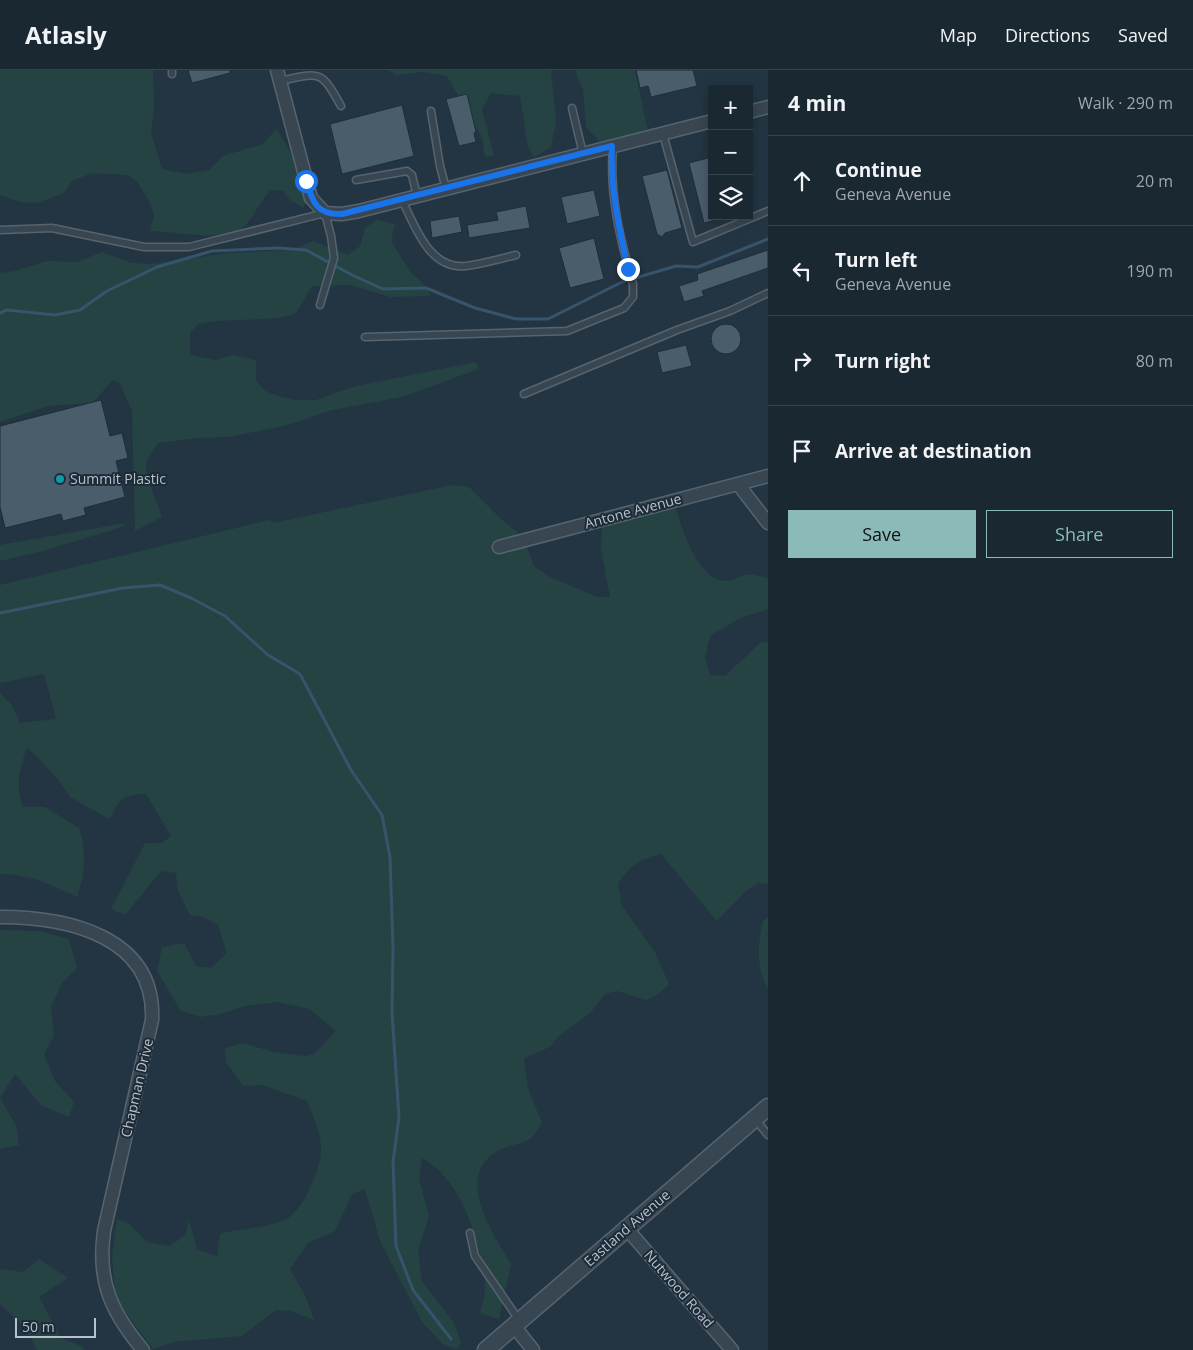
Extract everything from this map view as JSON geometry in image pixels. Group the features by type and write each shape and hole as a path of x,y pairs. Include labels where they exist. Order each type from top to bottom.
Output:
{"street":[{"path":"279,75 311,198 325,213 342,214 402,200 708,122"},
{"path":"753,111 768,107"},
{"name":"Antone Avenue","path":"499,547 768,476"},
{"path":"738,484 768,523"},
{"name":"Chapman Drive","path":"0,917 46,921 80,927 97,933 114,942 130,957 144,978 150,995 151,1026 104,1231 101,1264 106,1290 113,1307 123,1324 143,1350"},
{"name":"Eastland Avenue","path":"486,1350 768,1106"},
{"name":"Nutwood Road","path":"627,1229 732,1350"},
{"path":"516,1324 533,1350"}],"lane":[{"path":"279,75 319,75 328,79 341,106"},
{"path":"572,108 584,154"},
{"path":"431,111 440,166 446,189"},
{"path":"663,134 693,242 768,211"},
{"path":"365,337 567,331 624,308 633,297 633,284 628,269 614,201 611,170 612,146"},
{"path":"356,180 407,171 412,175 417,196"},
{"path":"402,200 421,240 443,262 456,266 465,266 516,255"},
{"path":"0,230 52,228 144,248 190,247 325,213 334,258 320,305"},
{"path":"524,394 677,330 730,311 768,293"},
{"path":"754,1118 768,1135"},
{"path":"470,1233 475,1256 516,1324"}],"green space":[{"path":"0,70 153,70 154,110 151,133 162,169 186,174 209,170 223,156 263,144 276,129 287,146 302,178 305,199 304,208 290,200 283,191 270,190 243,228 221,235 210,236 150,231 154,216 151,205 138,183 128,175 92,173 72,181 64,193 37,203 20,202 0,195"},
{"path":"388,70 551,70 556,122 551,147 534,157 528,147 520,96 491,93 482,109 494,155 485,157 482,138 447,76 422,72 396,75"},
{"path":"575,70 635,70 648,132 600,142 586,127 583,90"},
{"path":"377,220 395,224 391,241 411,273 422,282 431,296 390,297 351,285 312,286 296,313 280,318 216,321 198,324 190,333 190,355 216,360 233,355 256,360 256,381 265,391 296,400 316,400 356,386 476,362 479,369 402,397 332,410 288,425 229,437 197,438 158,443 148,458 146,466 148,480 162,517 135,531 132,411 119,382 113,380 92,403 48,406 0,422 0,273 14,271 47,261 77,262 102,252 131,263 151,264 228,253 292,250 313,241 348,255 360,246 365,228"},
{"path":"452,485 469,487 517,532 528,550 534,566 550,577 597,597 610,597 601,549 602,528 639,514 675,506 687,540 700,564 708,573 717,579 727,581 748,575 768,578 768,609 740,618 710,636 705,658 710,675 725,676 760,643 768,642 768,884 758,883 745,892 717,921 661,854 636,864 618,884 622,906 655,952 669,984 657,995 646,1000 617,991 605,994 591,1012 558,1037 550,1047 524,1058 528,1088 542,1123 533,1136 525,1142 502,1149 487,1159 479,1172 477,1187 486,1220 511,1264 499,1319 480,1314 485,1291 483,1268 467,1213 447,1180 435,1167 422,1158 419,1179 429,1216 418,1250 422,1281 454,1323 461,1343 456,1349 443,1344 422,1322 380,1241 365,1189 352,1194 335,1231 308,1243 290,1269 306,1297 314,1320 290,1311 276,1310 242,1336 173,1342 153,1349 115,1298 112,1255 117,1219 129,1224 147,1242 170,1246 185,1235 189,1220 197,1249 217,1256 220,1234 280,1222 294,1213 310,1188 320,1160 320,1140 310,1107 307,1101 262,1085 243,1086 226,1062 225,1048 243,1043 273,1052 304,1056 314,1054 336,1031 309,1009 277,1002 245,1006 220,1014 200,1017 181,1011 157,971 162,947 184,943 196,966 211,968 227,953 218,925 204,917 190,915 178,891 176,873 161,871 125,915 111,909 145,843 162,843 171,836 146,794 134,795 123,799 109,819 70,797 57,778 27,747 19,777 19,791 23,807 45,807 79,828 84,854 82,880 77,897 31,878 0,874 0,693 12,705 20,723 56,719 44,674 0,683 0,585 270,520 273,523"},
{"path":"126,523 119,528 43,551 0,561 0,545"},
{"path":"768,917 768,988 761,972 759,955 763,921"},
{"path":"0,930 40,931 69,939 77,968 62,983 51,1007 54,1036 44,1054 55,1081 74,1102 69,1117 41,1105 15,1074 0,1098"},
{"path":"0,1098 16,1126 19,1145 0,1149"},
{"path":"39,1259 68,1278 39,1297 61,1338 81,1346 84,1350 37,1350 25,1327 0,1304 0,1269 23,1272"}],"building":[{"path":"188,70 230,70 230,73 192,83"},
{"path":"636,70 693,70 697,86 651,97 648,86 640,88"},
{"path":"467,94 476,132 474,133 476,142 459,146 446,99"},
{"path":"402,105 414,156 342,174 330,124"},
{"path":"708,158 708,220 712,221 704,223 689,163"},
{"path":"667,170 682,228 665,233 662,237 657,234 642,176"},
{"path":"594,190 600,216 567,224 561,197"},
{"path":"526,206 530,228 469,238 467,225 498,220 496,212"},
{"path":"459,216 462,232 432,238 430,221"},
{"path":"594,238 604,279 570,288 559,248"},
{"path":"768,250 768,268 702,291 704,296 684,302 679,286 698,280 697,274"},
{"path":"726,324 737,328 741,339 737,350 726,354 715,350 711,339 715,328"},
{"path":"686,345 692,366 662,373 657,352"},
{"name":"Summit Plastic","path":"101,400 110,436 122,433 128,458 116,461 125,497 84,508 86,515 63,521 61,514 5,528 0,507 0,426"}],"waterway":[{"path":"0,313 7,310 55,315 80,310 107,291 157,267 212,251 278,248 306,250 354,276 383,289 426,288 475,308 516,319 548,319 622,282 676,266 698,267 768,239"},
{"path":"0,613 123,588 160,585 191,598 225,616 268,655 300,674 351,770 382,815 390,857 393,947 392,1012 399,1117 393,1162 396,1246 413,1290 451,1339"}],"place":[{"name":"Summit Plastic","path":"60,479"}],"route":[{"path":"306,181 311,198 317,206 325,213 342,214 612,146 611,170 614,201 628,269"}]}
